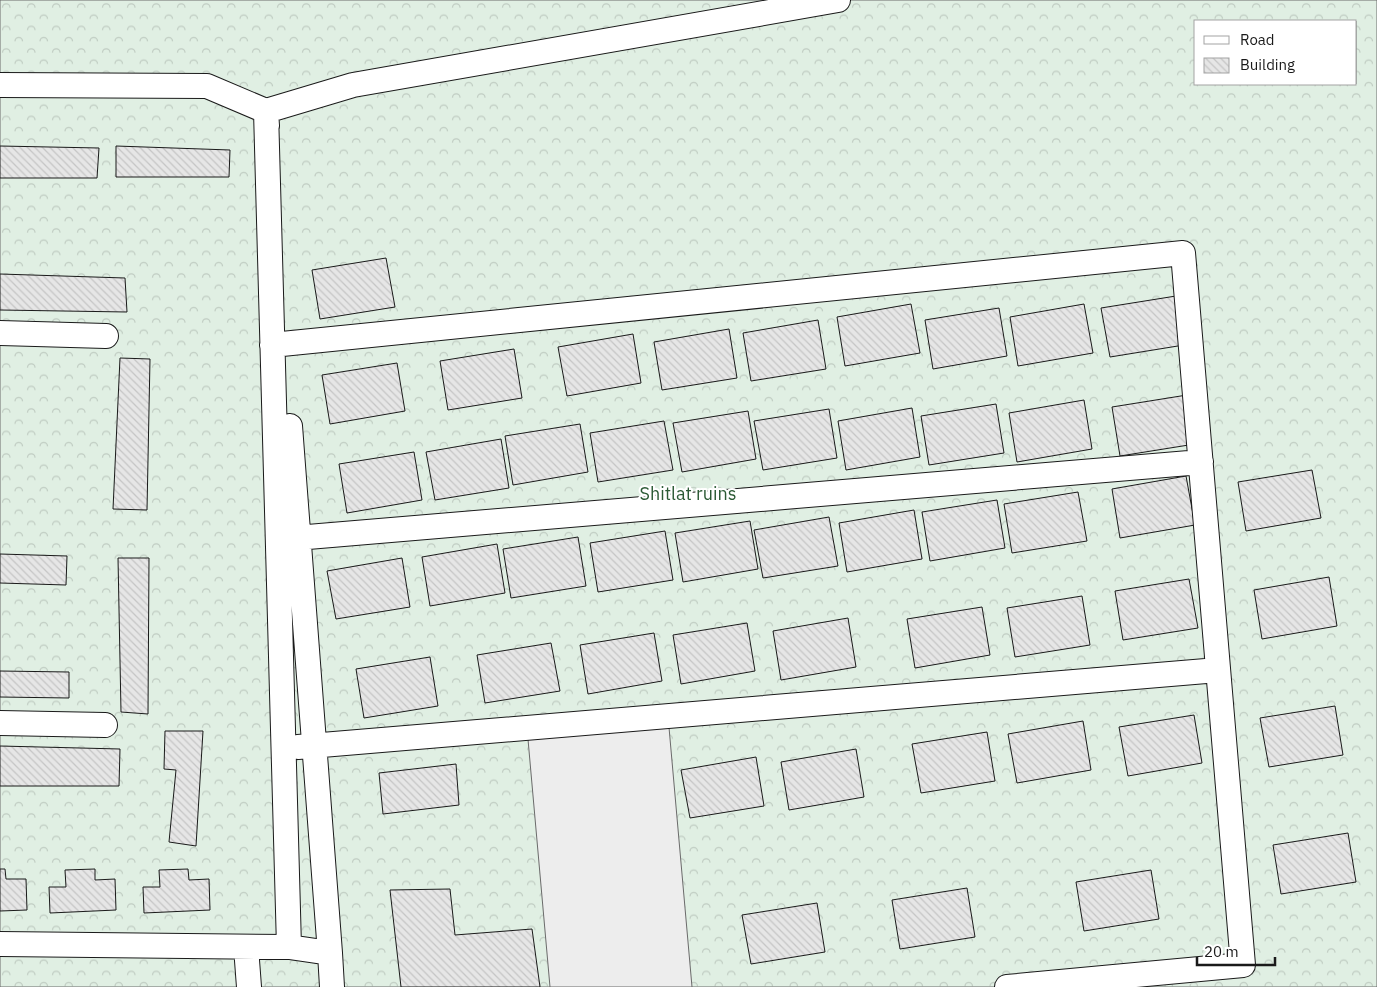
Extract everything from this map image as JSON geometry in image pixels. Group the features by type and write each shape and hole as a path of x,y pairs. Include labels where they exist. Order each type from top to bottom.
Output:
{"street":[{"path":"0,85 207,86 266,111 353,85 838,0"},
{"path":"266,111 288,538 284,748 289,947"},
{"path":"278,345 1183,253 1243,965 1007,987"},
{"path":"0,333 106,336"},
{"path":"288,538 1201,462"},
{"path":"288,538 314,746 332,987"},
{"path":"284,748 1218,670"},
{"path":"0,723 104,725"},
{"path":"0,944 289,947 330,953"},
{"path":"246,947 249,987"}],"green space":[{"name":"Shitlat ruins","path":"0,0 1377,0 1377,987 0,987"}],"shaded area":[{"path":"668,716 692,987 550,987 527,728"}],"building":[{"path":"0,146 99,148 97,178 0,178"},
{"path":"116,146 230,150 229,177 116,177"},
{"path":"386,258 395,307 320,319 312,270"},
{"path":"0,274 125,278 127,312 0,310"},
{"path":"1176,296 1184,345 1110,357 1101,308"},
{"path":"911,304 920,353 845,366 837,317"},
{"path":"1084,304 1093,353 1018,366 1010,317"},
{"path":"999,308 1007,356 933,369 925,320"},
{"path":"818,320 826,369 751,381 743,333"},
{"path":"729,329 737,378 662,390 654,342"},
{"path":"633,334 641,383 567,396 558,347"},
{"path":"514,349 522,398 448,410 440,361"},
{"path":"120,358 150,359 147,510 113,509"},
{"path":"397,363 405,411 330,424 322,375"},
{"path":"1187,395 1195,444 1120,456 1112,407"},
{"path":"1084,400 1092,449 1017,462 1009,413"},
{"path":"996,404 1004,453 929,465 921,416"},
{"path":"912,408 920,457 846,470 838,421"},
{"path":"829,409 837,458 763,470 754,421"},
{"path":"748,411 756,459 682,472 673,423"},
{"path":"664,421 673,470 598,482 590,433"},
{"path":"580,424 588,472 513,485 505,436"},
{"path":"501,439 509,488 435,500 426,452"},
{"path":"414,452 422,500 347,513 339,464"},
{"path":"1312,470 1321,518 1246,531 1238,482"},
{"path":"1186,476 1195,525 1120,538 1112,489"},
{"path":"1078,492 1087,541 1012,553 1004,504"},
{"path":"997,500 1005,548 930,561 922,512"},
{"path":"914,510 922,559 847,572 839,523"},
{"path":"829,517 838,566 763,578 754,530"},
{"path":"750,521 758,569 683,582 675,533"},
{"path":"665,531 673,580 598,592 590,543"},
{"path":"578,537 586,586 511,598 503,549"},
{"path":"497,544 505,593 430,606 422,557"},
{"path":"0,554 67,556 66,585 0,583"},
{"path":"118,558 149,558 148,714 121,712"},
{"path":"402,558 410,607 336,619 327,571"},
{"path":"1329,577 1337,626 1262,639 1254,590"},
{"path":"1189,579 1198,628 1123,640 1115,591"},
{"path":"1082,596 1090,645 1015,657 1007,608"},
{"path":"982,607 990,655 915,668 907,619"},
{"path":"848,618 856,667 781,680 773,631"},
{"path":"747,623 755,671 681,684 673,635"},
{"path":"654,633 662,681 588,694 580,645"},
{"path":"551,643 560,691 485,703 477,655"},
{"path":"430,657 438,706 364,718 356,669"},
{"path":"0,671 69,672 69,698 0,697"},
{"path":"1335,706 1343,755 1269,767 1260,718"},
{"path":"1194,715 1202,763 1128,776 1119,727"},
{"path":"1083,721 1091,770 1017,783 1008,734"},
{"path":"165,731 203,731 196,846 169,842 176,770 164,769"},
{"path":"987,732 995,781 921,793 912,744"},
{"path":"0,746 120,749 119,786 0,786"},
{"path":"856,749 864,797 789,810 781,762"},
{"path":"756,757 764,806 690,818 681,770"},
{"path":"456,764 459,805 383,814 379,773"},
{"path":"1348,833 1356,882 1281,894 1273,845"},
{"path":"0,869 5,869 6,879 26,879 27,910 0,911"},
{"path":"95,869 95,880 115,879 116,910 50,913 49,887 66,887 65,870"},
{"path":"188,869 189,880 209,879 210,910 144,913 143,887 160,887 159,870"},
{"path":"1151,870 1159,919 1084,931 1076,882"},
{"path":"967,888 975,937 900,949 892,900"},
{"path":"450,889 455,935 532,929 540,987 401,987 390,890"},
{"path":"817,903 825,952 751,964 742,915"}]}
